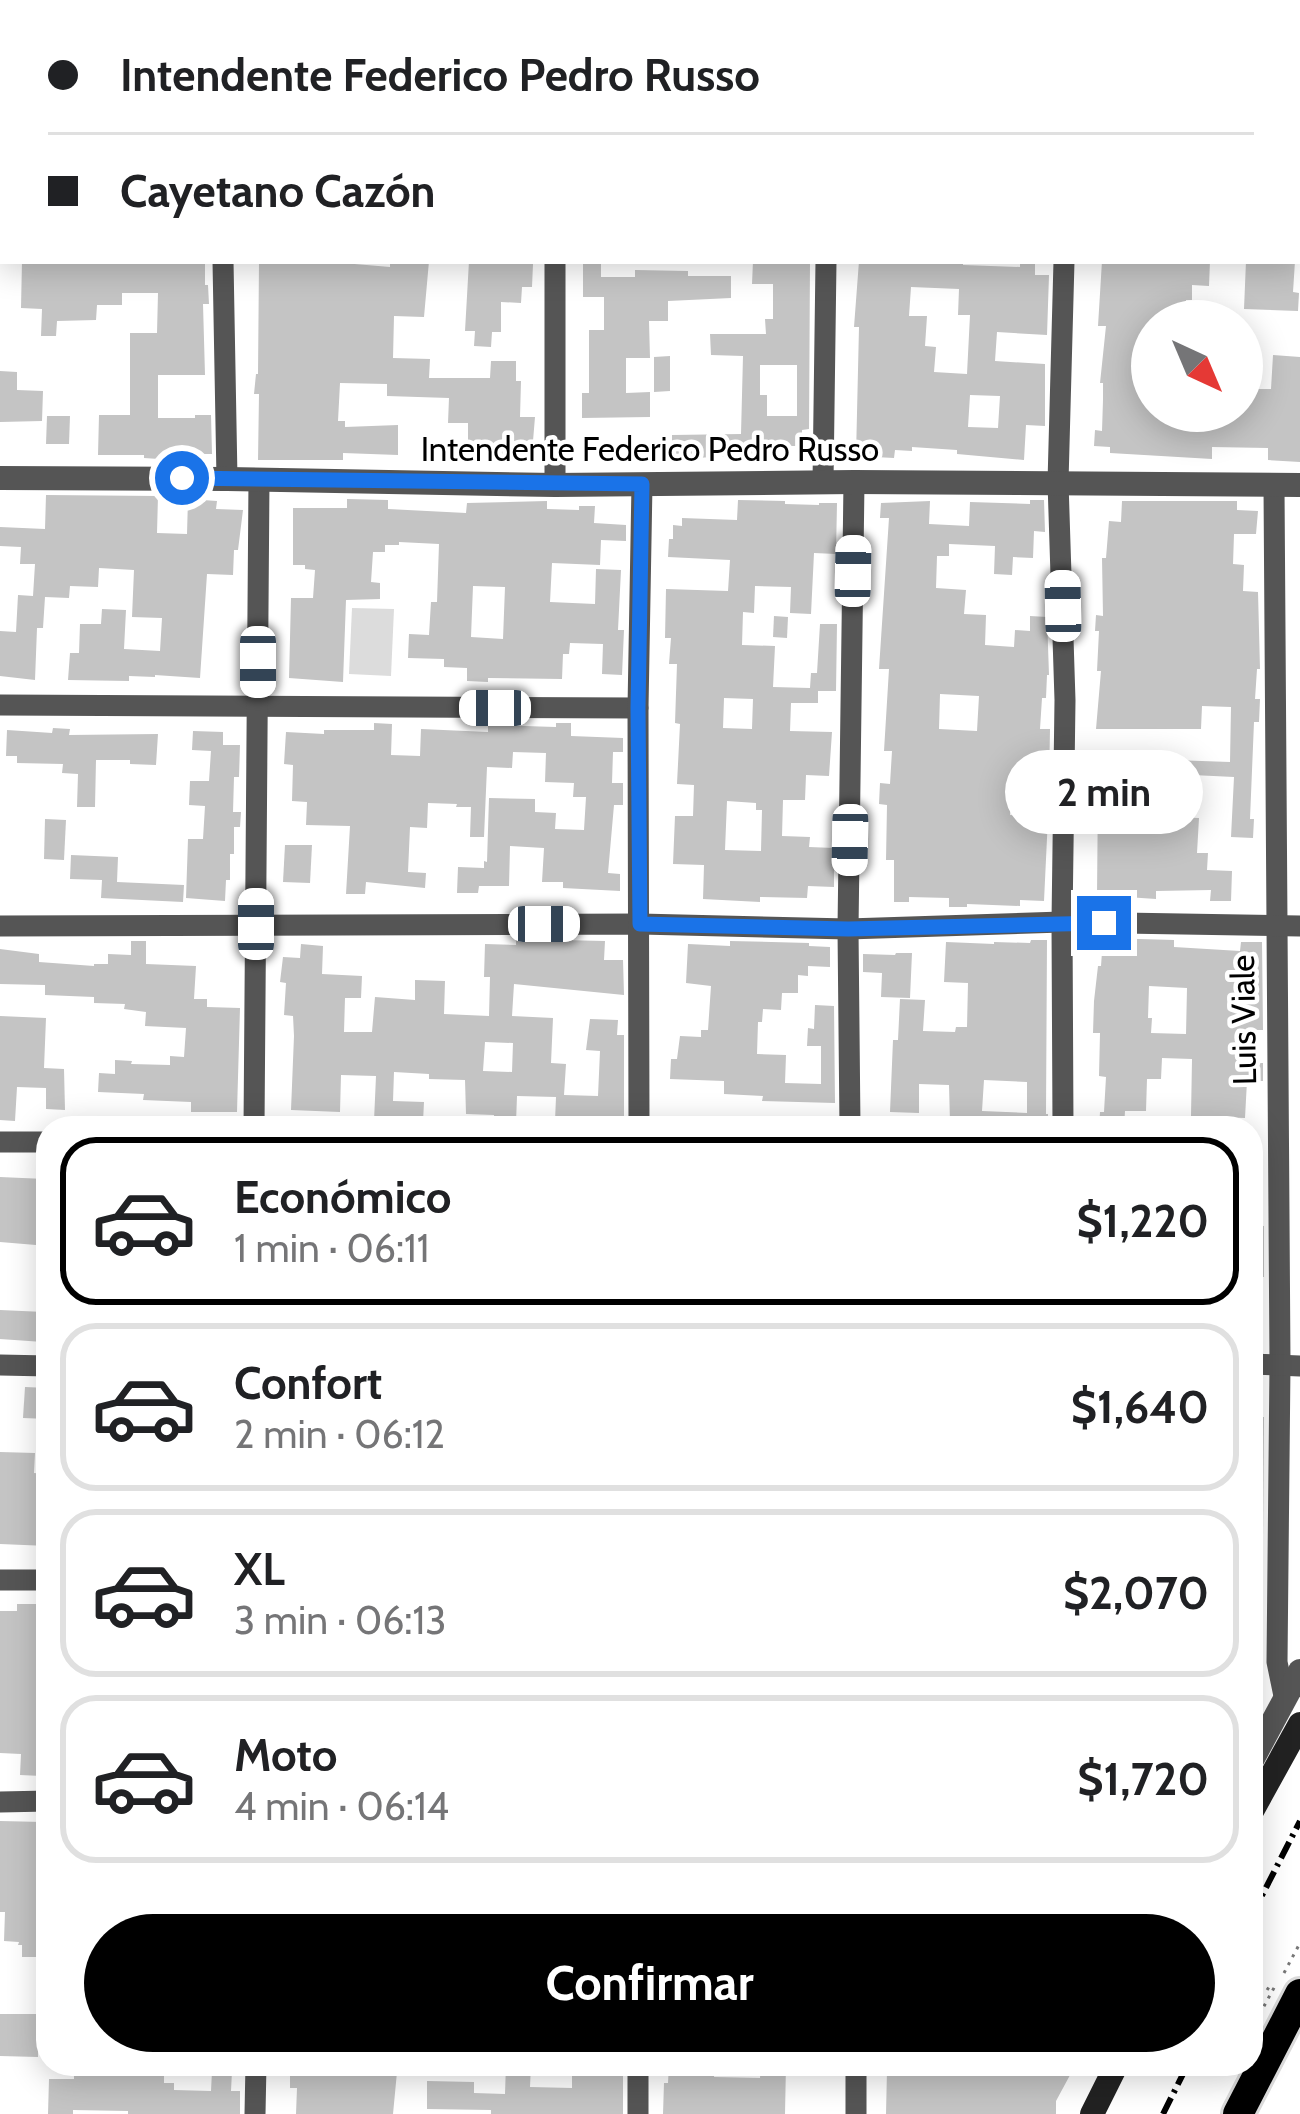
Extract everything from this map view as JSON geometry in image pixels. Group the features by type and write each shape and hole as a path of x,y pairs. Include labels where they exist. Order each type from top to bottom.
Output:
{"main road":[{"path":"1263,1791 1300,1724"},
{"path":"1263,2050 1286,1992"},
{"path":"1092,2114 1111,2076"},
{"path":"1238,2114 1253,2076"}],"street":[{"path":"223,264 227,478"},
{"path":"554,264 555,485"},
{"path":"823,482 826,264"},
{"path":"1063,1116 1065,700 1058,482 1064,264"},
{"name":"Intendente Federico Pedro Russo","path":"0,478 555,485 1300,485"},
{"path":"254,1116 259,479"},
{"path":"850,1116 854,482"},
{"path":"639,1116 642,484"},
{"name":"Luis Viale","path":"1274,486 1275,926 1290,1365 1276,1662 1284,1696"},
{"path":"0,705 638,708"},
{"path":"0,926 640,924 848,929 1061,922 1300,926"},
{"path":"0,1142 36,1142"},
{"path":"0,1365 36,1366"},
{"path":"0,1580 36,1580"},
{"path":"1263,1738 1300,1671"},
{"path":"0,1802 36,1801"},
{"path":"255,2114 256,2076"},
{"path":"638,2076 638,2114"},
{"path":"856,2076 856,2114"}],"shaded area":[{"path":"352,608 394,609 391,676 349,674"}],"building":[{"path":"22,264 205,264 209,304 203,304 205,375 158,375 158,418 211,415 212,454 188,454 174,462 144,455 98,455 99,415 130,415 130,333 157,333 158,293 122,293 122,305 97,305 96,320 57,321 56,336 41,336 42,309 21,308"},
{"path":"259,264 429,264 424,317 394,316 393,358 430,359 429,378 490,378 491,361 516,361 520,417 535,417 532,453 468,455 468,423 448,423 449,398 387,396 387,384 340,383 338,421 345,421 345,427 398,425 398,455 343,453 343,460 258,460 259,394 254,394"},
{"path":"469,264 533,264 532,287 522,287 521,303 501,302 501,332 492,332 491,347 474,346 475,331 465,331"},
{"path":"583,264 601,264 601,277 635,277 635,270 731,276 731,298 668,301 668,321 649,321 650,358 626,358 626,393 650,392 650,417 582,418 582,393 589,393 589,330 604,330 604,297 583,297"},
{"path":"753,264 810,264 809,429 802,430 802,446 779,446 779,454 672,459 672,435 741,434 743,356 711,355 710,334 766,334 765,319 773,319 773,284 752,284","holes":["760,365 797,365 797,416 767,416 767,395 760,395"]},
{"path":"859,264 1035,264 1035,275 1049,275 1047,335 997,332 995,361 1045,364 1045,426 1026,425 1024,460 912,447 912,451 895,450 894,458 856,456 859,327 854,327","holes":["911,287 959,289 958,315 970,315 967,374 934,372 936,347 925,346 927,316 909,316","970,395 1000,396 998,428 968,427"]},
{"path":"1102,264 1210,264 1209,286 1192,285 1192,300 1131,300 1131,432 1263,432 1263,389 1271,389 1273,355 1300,357 1300,462 1268,460 1268,448 1212,447 1212,459 1110,453 1110,447 1094,446 1095,430 1102,431 1100,383 1106,326 1098,326"},
{"path":"1246,264 1295,264 1293,292 1299,293 1298,311 1263,310 1263,300 1244,300"},
{"path":"670,356 670,391 654,392 654,357"},
{"path":"0,371 17,372 17,390 43,391 42,421 0,422"},
{"path":"47,416 70,416 69,444 46,444"},
{"path":"46,495 158,496 157,533 187,534 188,499 217,501 216,509 243,510 233,575 207,574 200,678 155,675 129,676 129,681 68,680 70,653 79,653 80,624 101,624 102,609 126,610 124,649 160,651 162,618 132,617 134,570 99,568 98,587 70,586 69,598 45,597 43,628 37,628 35,680 0,676 0,631 16,632 18,595 33,596 35,564 20,564 21,547 0,546 0,527 45,529"},
{"path":"347,499 388,500 388,509 466,513 467,503 547,501 547,509 579,510 579,506 595,506 594,523 626,525 626,541 601,540 600,565 552,563 550,602 595,604 596,569 621,570 622,675 602,674 603,644 570,643 569,654 563,654 562,679 467,681 467,668 444,667 444,659 408,658 409,634 429,635 431,602 437,602 439,544 399,542 385,545 385,552 373,552 371,582 380,583 380,599 346,600 343,682 289,678 291,598 313,598 315,570 293,565 293,508 347,508","holes":["473,586 505,587 503,639 471,637"]},
{"path":"738,500 837,503 836,554 814,553 811,614 790,613 791,587 755,586 754,613 743,612 742,645 775,646 773,687 810,688 811,673 817,673 820,624 837,624 836,691 818,691 818,703 791,703 790,731 832,732 829,776 806,775 805,800 783,800 782,836 810,837 809,847 834,848 834,887 808,886 807,898 703,899 704,865 673,864 675,816 693,816 694,785 677,784 677,664 669,664 671,638 665,638 666,589 728,591 730,560 668,557 669,539 673,539 673,525 682,526 682,518 737,520","holes":["724,698 753,699 752,729 723,728","727,801 756,803 756,810 762,810 761,851 725,850"]},
{"path":"1030,500 1044,500 1045,532 1034,531 1033,558 1013,557 1012,575 994,574 995,546 949,544 949,556 937,556 936,588 966,590 964,614 986,615 985,645 1014,647 1015,630 1030,631 1030,616 1047,617 1049,675 1040,729 1050,729 1049,784 1011,782 1010,815 1048,817 1044,901 967,907 949,907 949,898 909,897 909,902 894,902 894,860 886,860 887,805 879,804 880,783 890,784 892,751 884,751 889,669 879,669 889,518 880,518 881,503 930,501 929,524 969,526 970,502 1030,504","holes":["940,694 979,696 977,731 939,729"]},
{"path":"1122,501 1237,501 1237,510 1258,511 1256,534 1234,534 1233,564 1244,565 1243,591 1258,592 1260,669 1255,699 1260,699 1259,722 1254,722 1253,838 1231,837 1234,777 1172,774 1173,760 1230,762 1231,707 1202,706 1201,729 1096,729 1101,671 1097,671 1099,631 1095,631 1096,615 1103,616 1102,558 1106,558 1109,521 1121,522"},
{"path":"774,616 788,617 787,638 773,637"},
{"path":"374,723 392,724 391,755 420,756 421,729 488,732 488,725 556,727 556,723 571,723 571,736 623,738 623,752 613,752 612,783 623,783 623,805 614,805 608,873 620,874 620,891 542,882 544,848 510,846 509,886 479,886 478,893 457,893 458,867 484,868 487,862 489,798 535,799 535,812 556,813 555,829 584,830 586,797 573,797 574,783 545,782 546,753 513,752 512,768 487,767 484,837 470,837 471,807 457,804 428,803 427,828 410,827 408,872 426,873 425,888 366,882 365,894 346,894 350,826 306,825 307,802 292,801 293,765 284,764 286,732 374,730"},
{"path":"53,728 70,729 69,735 158,734 156,765 96,760 95,807 77,807 78,774 62,773 63,764 17,763 17,756 6,756 7,730 52,733"},
{"path":"193,731 223,732 223,745 240,745 233,812 241,812 240,827 234,827 225,901 186,898 188,839 203,839 205,806 189,805 190,781 209,781 211,751 192,750"},
{"path":"1118,758 1140,759 1139,778 1166,779 1164,813 1199,818 1197,853 1208,853 1207,870 1232,871 1231,901 1210,901 1211,890 1156,891 1156,899 1097,895 1098,788 1083,787 1084,766"},
{"path":"45,819 66,820 64,860 44,859"},
{"path":"285,845 312,845 310,883 283,882"},
{"path":"71,855 118,857 117,882 184,885 183,902 101,898 102,880 70,879"},
{"path":"1103,938 1174,940 1174,947 1240,951 1241,942 1262,942 1263,1030 1256,1030 1254,1063 1263,1063 1263,1081 1247,1081 1245,1116 1191,1116 1192,1059 1162,1058 1161,1079 1147,1079 1146,1111 1100,1116 1106,1077 1099,1076 1100,1033 1093,1033","holes":["1149,986 1187,988 1186,1034 1151,1033"]},
{"path":"516,939 605,941 604,960 623,960 624,995 514,984 512,1016 553,1018 551,1063 566,1064 564,1095 598,1096 600,1051 586,1050 590,1019 618,1020 617,1035 624,1035 624,1116 555,1116 556,1097 517,1096 516,1116 466,1114 465,1080 394,1072 393,1101 424,1102 423,1116 374,1116 376,1076 341,1075 340,1112 291,1110 293,1016 284,1015 283,957 300,958 301,944 323,946 322,974 362,976 361,998 345,998 344,1032 372,1032 375,997 415,1000 415,980 445,981 444,1014 489,1016 485,944 516,945","holes":["485,1042 513,1043 512,1072 483,1071"]},
{"path":"1047,940 1048,1116 950,1116 949,1085 919,1084 919,1113 890,1112 900,999 925,1000 923,1031 955,1032 956,1027 967,1027 968,983 944,982 946,942","holes":["984,1080 1027,1082 1027,1113 982,1111"]},
{"path":"131,941 146,941 146,964 196,966 194,999 207,999 207,1007 240,1008 237,1112 191,1112 191,1102 98,1092 99,1073 115,1074 115,1060 170,1065 170,1056 184,1057 186,1028 145,1026 146,1012 124,1009 125,1004 94,1003 94,997 45,995 45,985 0,984 0,949 39,954 39,962 94,966 108,964 108,954 131,955"},
{"path":"730,941 830,947 830,967 808,966 808,976 798,975 798,993 782,993 781,1010 763,1009 757,1054 786,1055 785,1083 821,1084 821,1046 807,1046 808,1028 814,1029 815,1005 834,1006 835,1103 762,1101 763,1096 724,1094 724,1081 670,1079 680,1036 701,1037 701,1030 708,1030 711,986 686,983 688,944 730,946"},
{"path":"912,953 910,998 881,997 882,973 863,972 863,954"},
{"path":"0,1016 46,1018 44,1068 64,1069 65,1110 46,1109 46,1088 17,1087 15,1121 0,1120"},
{"path":"0,1177 36,1179 36,1245 0,1242"},
{"path":"0,1310 36,1312 36,1342 0,1339"},
{"path":"25,1387 36,1387 36,1419 23,1418"},
{"path":"0,1452 35,1453 36,1546 0,1544"},
{"path":"17,1604 36,1604 36,1776 20,1775 21,1754 0,1753 0,1611 17,1611"},
{"path":"0,1821 36,1822 36,1957 22,1957 19,1942 4,1941 5,1912 0,1912"},
{"path":"0,2014 36,2014 36,2057 0,2056"},
{"path":"164,2076 164,2083 174,2083 174,2090 211,2091 212,2076 232,2076 231,2091 240,2091 240,2114 73,2110 73,2114 48,2114 49,2079"},
{"path":"290,2076 397,2076 393,2114 296,2114 297,2088 290,2088"},
{"path":"506,2076 530,2076 530,2087 572,2088 572,2076 623,2076 623,2114 427,2109 427,2081 474,2082 474,2093 505,2094"},
{"path":"668,2076 786,2076 785,2114 663,2114 664,2083"},
{"path":"887,2076 1070,2076 1056,2101 1056,2114 886,2114"}],"railway":[{"path":"1263,1893 1300,1821"},
{"path":"1163,2114 1182,2076"}],"route":[{"path":"182,478 642,484 640,924 848,929 1104,923"}]}
